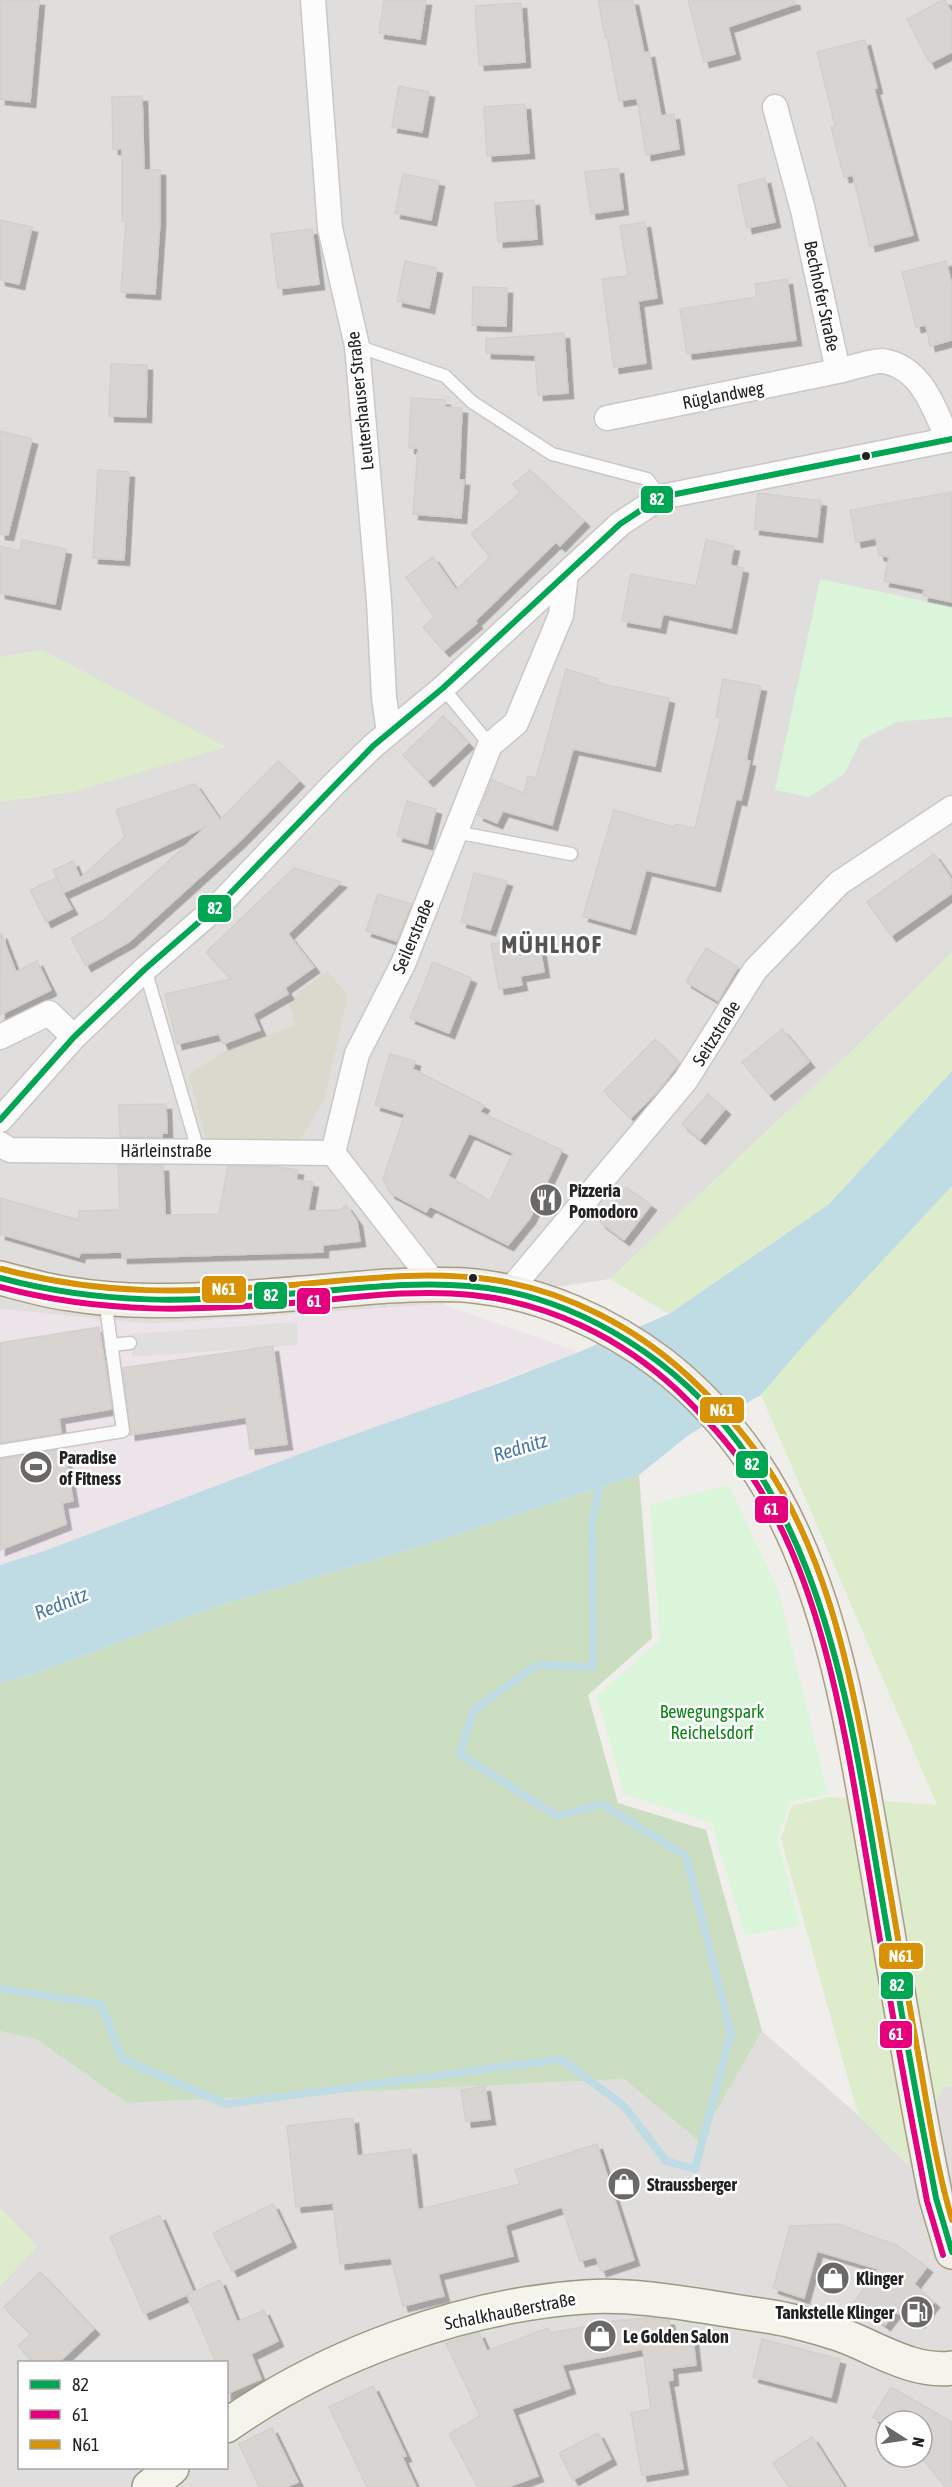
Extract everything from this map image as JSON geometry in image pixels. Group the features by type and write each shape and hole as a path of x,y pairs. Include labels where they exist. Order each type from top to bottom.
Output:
{"main road":[{"path":"0,1278 68,1294 133,1299 236,1298 435,1284 509,1291 590,1319 624,1338 680,1378 708,1404 758,1468 791,1528 816,1588 838,1670 868,1816 929,2165 952,2252"},
{"name":"Schalkhaußerstraße","path":"228,2425 286,2388 334,2364 402,2337 498,2310 586,2296 660,2300 786,2320 846,2337 927,2368 952,2368"},
{"path":"148,2487 171,2469"}],"street":[{"name":"Leutershauser Straße","path":"313,0 330,228 357,346 389,733"},
{"name":"Bechhofer Straße","path":"775,107 803,210 838,371 882,361 907,371 927,392 950,440"},
{"name":"Rüglandweg","path":"607,418 838,371"},
{"path":"0,1120 74,1037 145,969 220,903 334,784 620,524 661,497 950,440"},
{"name":"Seilerstraße","path":"333,1153 357,1054 403,964 490,745 516,723 561,615 566,574"},
{"name":"Seitzstraße","path":"509,1291 686,1081 755,970 839,883 952,808"},
{"path":"0,1037 49,1013 74,1037"},
{"name":"Härleinstraße","path":"0,1144 10,1150 333,1153"},
{"path":"333,1153 435,1284"}],"lane":[{"path":"357,346 445,376 472,402 552,454 647,479 661,497"},
{"path":"442,688 490,745"},
{"path":"455,832 571,854"},
{"path":"145,969 198,1150"},
{"path":"0,1451 123,1431 105,1298"},
{"path":"111,1345 130,1343"}],"shaded area":[{"path":"0,0 952,0 952,952 857,1046 610,1279 442,1304 150,1324 0,1309"},
{"path":"327,971 348,995 324,1100 297,1144 206,1139 189,1075 221,1053 296,1025 288,1001"},
{"path":"442,1304 579,1352 47,1550 0,1565 0,1309 150,1324"},
{"path":"297,1322 298,1345 132,1357 130,1334"},
{"path":"0,2031 36,2039 127,2103 624,2079 699,2140 762,2031 858,2115 907,2164 943,2087 952,2086 952,2487 0,2487 0,2286 37,2246 0,2208"}],"green space":[{"path":"820,579 952,607 952,717 897,722 861,740 844,774 809,797 775,790"},
{"path":"43,650 226,747 73,792 0,802 0,657"},
{"path":"952,952 952,1071 828,1205 669,1314 610,1279 857,1046"},
{"path":"952,1186 952,2086 943,2087 908,2164 858,2115 781,1839 792,1806 828,1797 937,1805 761,1395 803,1346"},
{"path":"639,1475 652,1638 588,1695 618,1803 706,1830 762,2031 699,2141 624,2079 127,2103 36,2039 0,2031 0,1683 34,1674 212,1608 434,1542"},
{"name":"Bewegungspark Reichelsdorf","path":"729,1485 778,1590 828,1794 790,1802 777,1838 800,1926 745,1935 712,1823 624,1794 597,1695 660,1640 650,1505"},
{"path":"0,2208 37,2246 0,2286"}],"water":[{"name":"Rednitz","path":"952,1071 952,1186 803,1346 761,1395 690,1434 639,1475 434,1542 212,1608 34,1674 0,1683 0,1565 47,1550 308,1451 499,1383 669,1314 828,1205"}],"building":[{"path":"0,0 39,0 30,102 0,99"},
{"path":"384,0 426,0 420,39 379,33"},
{"path":"598,0 633,0 644,53 649,52 661,116 674,114 679,149 646,155 637,98 619,101"},
{"path":"688,0 794,0 795,4 728,27 735,54 704,62"},
{"path":"943,0 952,13 952,52 930,63 907,19"},
{"path":"521,3 525,62 479,65 475,6"},
{"path":"865,40 877,88 874,89 913,235 870,246 853,175 844,177 831,127 835,126 817,52"},
{"path":"399,86 429,92 422,132 392,127"},
{"path":"142,96 144,170 160,170 160,221 155,294 121,292 126,221 122,221 122,149 113,149 112,97"},
{"path":"525,104 529,153 487,156 484,107"},
{"path":"618,168 623,209 591,214 585,172"},
{"path":"403,174 439,181 431,220 395,213"},
{"path":"765,178 775,222 747,228 738,185"},
{"path":"534,200 537,239 498,242 495,203"},
{"path":"0,220 32,227 19,284 0,280"},
{"path":"645,222 657,298 638,301 646,363 614,368 602,279 628,276 620,226"},
{"path":"312,229 319,284 278,289 271,234"},
{"path":"405,261 437,268 429,308 397,301"},
{"path":"946,261 952,285 952,340 930,346 926,325 916,327 902,272"},
{"path":"787,279 796,340 687,354 680,309 757,297 755,284"},
{"path":"473,287 507,288 506,326 472,325"},
{"path":"564,333 568,393 538,395 535,355 486,353 486,339"},
{"path":"111,364 147,365 146,417 109,416"},
{"path":"411,398 445,400 445,407 462,408 459,480 464,480 461,518 413,514 418,448 409,448"},
{"path":"0,431 32,439 8,535 0,534"},
{"path":"98,470 129,472 124,560 93,558"},
{"path":"530,470 584,521 560,546 556,542 475,621 477,623 444,651 423,627 434,617 406,577 433,557 456,590 490,557 471,534 520,493 513,484"},
{"path":"952,492 952,602 923,596 924,589 884,581 889,557 879,555 876,538 856,542 850,510"},
{"path":"758,493 821,501 817,537 754,529"},
{"path":"22,540 66,549 55,604 0,593 0,546 20,551"},
{"path":"706,540 734,546 730,565 743,568 731,628 663,614 660,628 622,621 631,574 696,586"},
{"path":"566,669 598,679 597,683 669,698 655,766 573,749 552,825 503,811 497,823 478,815 492,780 524,793 528,776 536,778"},
{"path":"723,679 761,686 746,760 750,761 741,800 736,799 715,886 646,870 630,929 583,916 614,810 674,827 675,824 695,828 721,718 716,717"},
{"path":"443,716 468,743 428,781 403,755"},
{"path":"278,761 299,781 240,841 129,942 86,966 71,938 104,920 207,826 63,893 72,909 46,922 30,890 56,878 62,889 53,870 73,861 80,878 125,837 116,810 195,784 220,820"},
{"path":"407,801 436,809 427,844 397,836"},
{"path":"934,854 952,880 952,893 891,936 867,902"},
{"path":"294,868 341,882 288,934 314,967 285,988 288,994 253,1014 260,1030 223,1044 219,1034 177,1044 165,994 231,979 206,952"},
{"path":"474,873 507,881 490,930 461,922"},
{"path":"378,894 411,904 397,941 366,931"},
{"path":"1,933 16,972 37,961 51,990 0,1015"},
{"path":"514,940 516,952 540,947 544,972 520,976 522,985 499,989 491,944"},
{"path":"706,948 738,967 718,1001 686,982"},
{"path":"433,962 471,978 449,1033 410,1018"},
{"path":"782,1029 809,1062 769,1095 742,1062"},
{"path":"655,1039 679,1063 658,1091 631,1118 604,1091"},
{"path":"390,1054 415,1061 413,1069 484,1105 480,1112 562,1150 530,1218 508,1245 430,1206 426,1212 390,1193 383,1179 405,1114 375,1105","holes":["469,1133 513,1153 490,1201 448,1176"]},
{"path":"708,1094 725,1109 700,1139 682,1124"},
{"path":"166,1104 167,1133 162,1133 162,1137 120,1137 119,1105"},
{"path":"118,1165 163,1166 165,1215 219,1214 228,1166 298,1170 296,1180 313,1182 308,1211 340,1210 346,1205 357,1221 360,1241 323,1245 323,1252 122,1258 122,1252 80,1253 79,1257 0,1234 0,1198 79,1220 79,1211 120,1210"},
{"path":"626,1187 651,1205 624,1240 600,1222"},
{"path":"99,1327 112,1409 59,1418 61,1433 0,1443 0,1343"},
{"path":"273,1346 287,1444 250,1449 246,1417 130,1435 123,1368"},
{"path":"64,1449 73,1501 62,1503 66,1524 0,1550 0,1459"},
{"path":"485,2086 490,2119 466,2122 461,2090"},
{"path":"353,2118 357,2156 411,2149 418,2210 520,2184 515,2170 597,2144 634,2260 601,2271 596,2257 580,2261 562,2207 505,2225 513,2256 438,2274 444,2296 403,2306 391,2258 340,2264 333,2203 296,2207 287,2126"},
{"path":"273,2204 291,2242 232,2271 213,2233"},
{"path":"160,2215 193,2292 144,2314 110,2237"},
{"path":"838,2224 896,2245 927,2267 914,2284 934,2302 919,2322 895,2312 885,2325 854,2302 878,2269 817,2251 804,2298 773,2288 790,2226"},
{"path":"40,2272 94,2329 60,2361 33,2361 18,2346 31,2334 4,2307"},
{"path":"220,2280 237,2322 264,2310 278,2341 251,2354 261,2379 228,2393 228,2361 216,2361 187,2295"},
{"path":"647,2318 669,2320 671,2334 692,2331 696,2365 672,2368 673,2380 668,2381 683,2469 642,2476 631,2413 651,2409 643,2349 562,2365 570,2388 512,2409 538,2476 508,2487 478,2487 449,2434 480,2416 446,2343 479,2333 487,2351 548,2328 550,2333 615,2321"},
{"path":"762,2339 840,2359 831,2397 753,2377"},
{"path":"373,2386 406,2456 402,2457 416,2487 367,2487 329,2407"},
{"path":"891,2387 929,2409 878,2409"},
{"path":"934,2412 952,2422 952,2487 945,2487 931,2469 934,2469"},
{"path":"272,2428 298,2482 286,2487 259,2487 239,2444"},
{"path":"598,2433 611,2459 573,2480 559,2453"},
{"path":"812,2437 844,2487 789,2487 773,2463"}],"waterway":[{"path":"0,1989 101,2004 122,2059 226,2104 561,2059 624,2106 666,2161 695,2169 731,2033 686,1856 602,1804 557,1816 460,1754 473,1711 536,1665 593,1667 592,1524 601,1477"}],"transit line":[{"name":"82","path":"0,1120 74,1037 145,969 221,903 373,746 443,688 620,524 661,497 952,439"},
{"name":"N61","path":"2,1269 76,1284 181,1291 418,1276 494,1280 521,1285 573,1302 622,1327 667,1358 708,1396 755,1449 784,1494 817,1566 830,1604 859,1719 933,2137 952,2220"},
{"name":"82","path":"0,1278 76,1293 185,1300 405,1285 489,1288 531,1297 591,1320 628,1341 691,1389 741,1446 780,1511 811,1580 834,1654 852,1730 936,2198 952,2252"},
{"name":"61","path":"0,1287 77,1302 189,1309 409,1293 451,1293 501,1299 556,1315 608,1339 655,1371 696,1409 740,1460 775,1515 797,1563 815,1614 842,1721 927,2201 943,2255"}],"place":[{"name":"Pizzeria Pomodoro","path":"546,1200"},
{"name":"Paradise of Fitness","path":"36,1467"},
{"name":"Straussberger","path":"624,2184"},
{"name":"Klinger","path":"833,2278"},
{"name":"Tankstelle Klinger","path":"917,2312"},
{"name":"Le Golden Salon","path":"600,2336"}],"district":[{"name":"MÜHLHOF","path":"552,944"}]}
